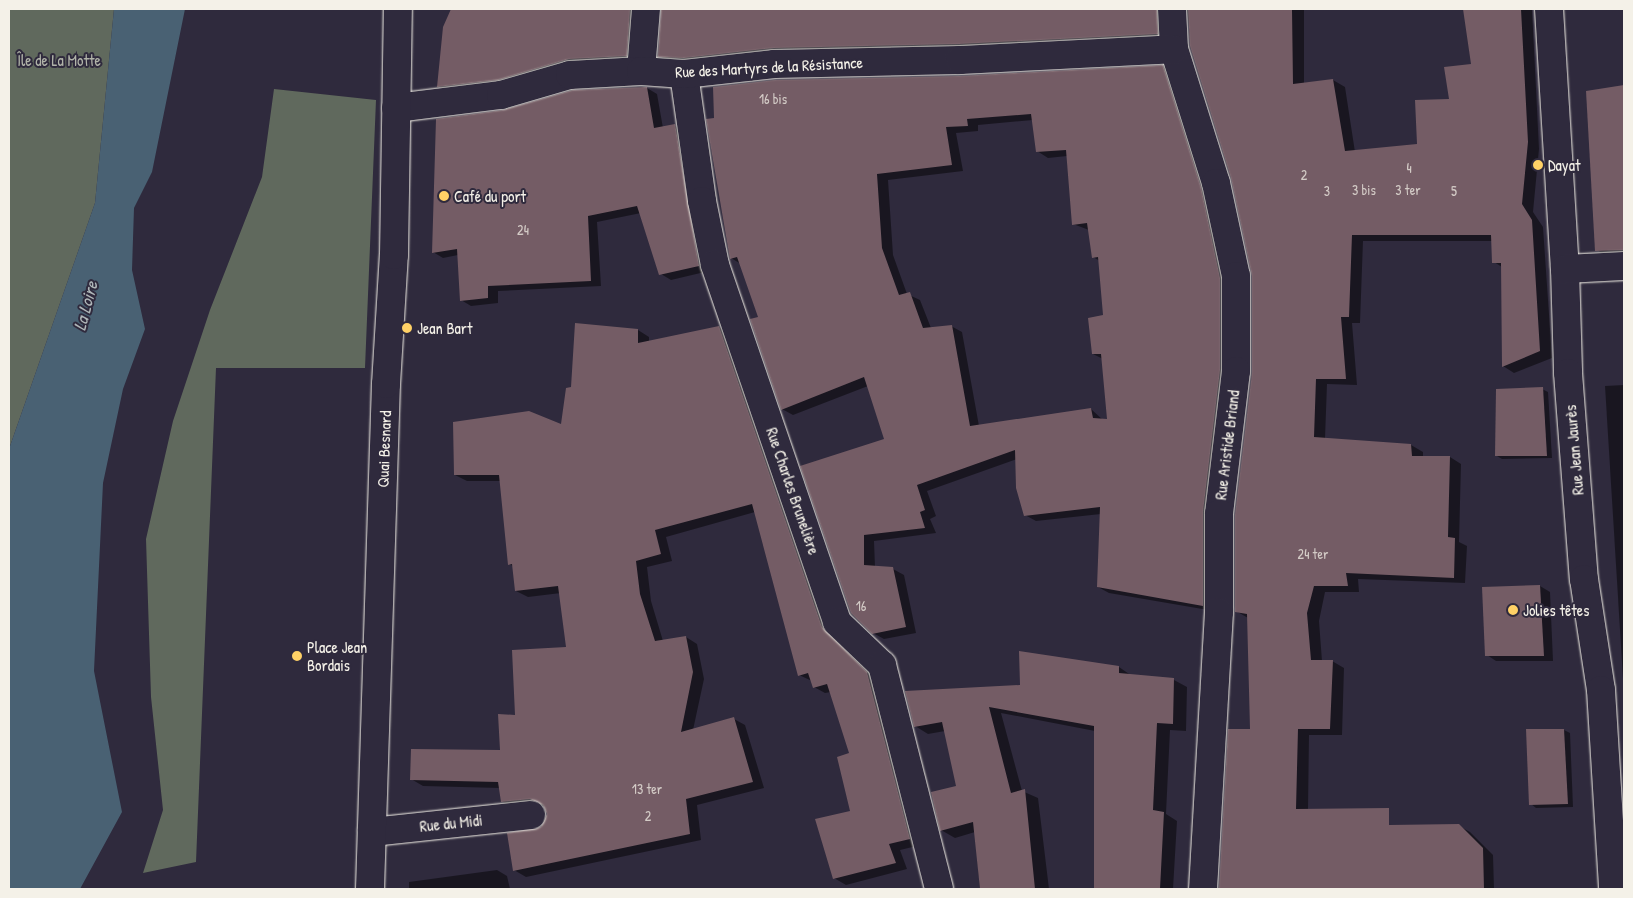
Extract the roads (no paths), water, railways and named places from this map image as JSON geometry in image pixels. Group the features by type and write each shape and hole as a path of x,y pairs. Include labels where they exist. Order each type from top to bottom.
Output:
{"street":[{"name":"Quai Besnard","path":"370,889 386,384 394,255 398,9"},
{"path":"641,71 646,9"},
{"name":"Rue Aristide Briand","path":"1172,9 1174,50 1216,183 1236,276 1236,371 1219,514 1220,612 1203,889"},
{"name":"Rue Jean Jaurès","path":"1549,9 1565,270 1571,412 1584,579 1601,690 1613,889"},
{"name":"Rue des Martyrs de la Résistance","path":"396,108 501,95 570,75 641,71 684,74 774,64 960,60 1174,50"},
{"name":"Rue Charles Brunelière","path":"684,74 702,201 714,265 837,622 882,665 939,889"},
{"path":"1565,270 1624,266"},
{"name":"Rue du Midi","path":"372,832 531,815"}],"water":[{"name":"La Loire","path":"114,9 185,9 152,172 134,208 132,270 145,329 123,389 103,483 94,671 122,812 80,889 9,889 9,449 95,203"}],"place":[{"name":"Dayat","path":"1538,165"},
{"name":"Café du port","path":"444,196"},
{"name":"Jean Bart","path":"407,328"},
{"name":"Jolies têtes","path":"1513,610"},
{"name":"Place Jean Bordais","path":"297,656"}],"park label":[{"name":"Île de La Motte","path":"59,60"}]}
